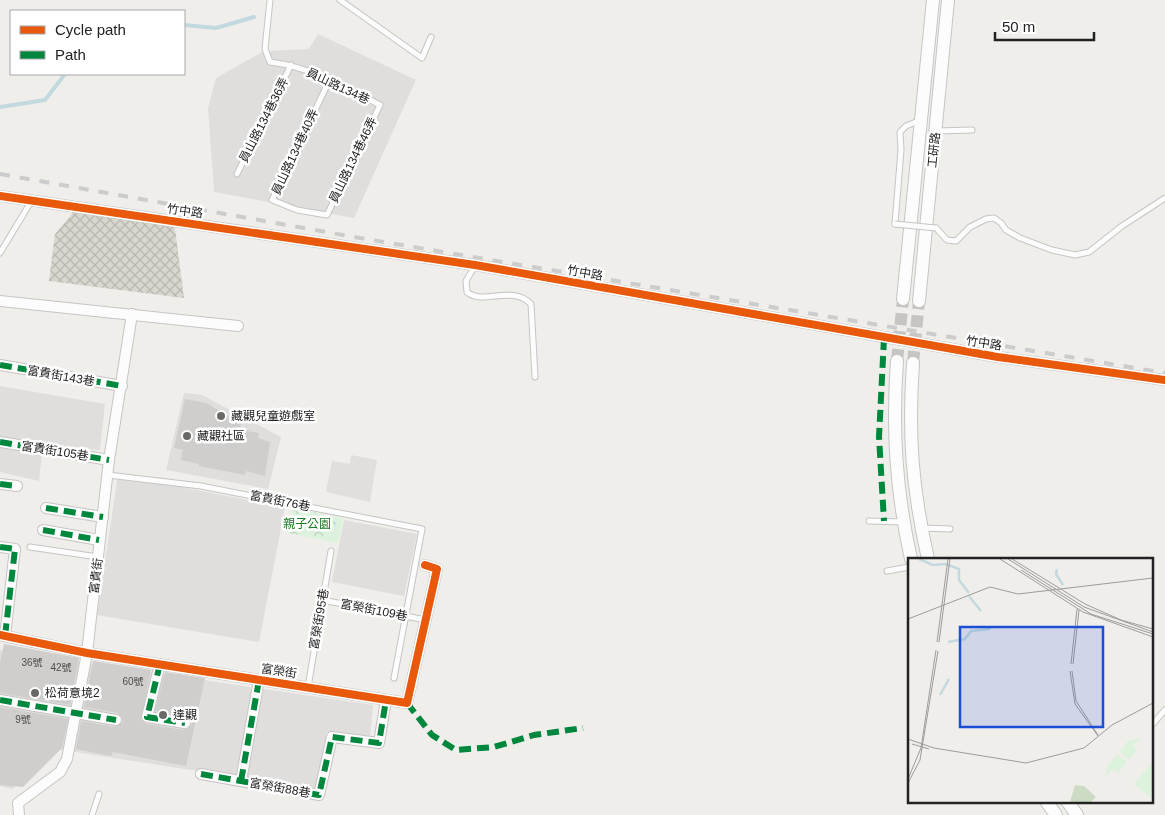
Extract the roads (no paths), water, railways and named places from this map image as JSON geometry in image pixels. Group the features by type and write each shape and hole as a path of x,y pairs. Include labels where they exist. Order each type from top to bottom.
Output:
{"street":[{"name":"工研路","path":"903,299 933,0"},
{"name":"工研路","path":"919,301 948,0"},
{"name":"竹中路","path":"0,196 475,265 979,354 1165,380"},
{"path":"0,301 238,326"},
{"name":"富貴街","path":"18,815 18,803 60,772 67,759 74,711 87,653 99,540 132,314"},
{"path":"897,361 894,450 903,522 911,558"},
{"path":"913,363 910,450 921,528 928,558"},
{"name":"富貴街143巷","path":"0,366 122,386"},
{"name":"富貴街105巷","path":"0,442 110,460"},
{"path":"0,484 17,486"},
{"path":"46,508 103,517"},
{"path":"43,530 99,540"},
{"path":"0,547 15,549 3,635"},
{"name":"富榮街","path":"3,635 87,653 407,703 437,569 421,564"},
{"path":"160,664 147,718 185,723"},
{"name":"富榮街88巷","path":"241,781 259,680"},
{"path":"0,700 74,711 116,720"},
{"name":"富榮街88巷","path":"201,774 319,795 332,737 379,743 386,700"},
{"path":"1047,802 1056,815"},
{"path":"1068,802 1078,815"}],"lane":[{"name":"員山路134巷","path":"270,0 265,49 270,62 291,65 330,79 380,105"},
{"path":"340,0 422,58 431,38"},
{"name":"員山路134巷36弄","path":"237,174 291,65"},
{"name":"員山路134巷40弄","path":"297,210 272,200 330,79"},
{"name":"員山路134巷46弄","path":"297,210 327,215 380,105"},
{"path":"921,120 906,126 900,132 901,150 894,224 936,228 947,240 956,241 970,227 986,218 994,218 1001,222 1006,230 1020,238 1052,250 1075,255 1089,252 1122,226 1165,198"},
{"path":"936,131 972,130"},
{"path":"0,253 32,200"},
{"path":"475,265 466,282 467,292 471,296 477,298 511,295 527,300 531,304 535,377"},
{"name":"富貴街76巷","path":"108,476 201,486 422,529 421,564 406,616 394,678"},
{"path":"869,521 903,522"},
{"path":"921,528 950,529"},
{"path":"30,547 98,557"},
{"name":"富榮街95巷","path":"308,687 331,551"},
{"path":"887,571 908,567"},
{"name":"富榮街109巷","path":"322,600 426,620"},
{"path":"1152,725 1165,710"},
{"path":"92,815 99,794"}],"waterway":[{"path":"185,25 216,28 254,17"},
{"path":"0,107 45,100 64,75"}],"tunnel":[{"path":"897,361 903,299"},
{"path":"913,363 919,301"}],"railway":[{"path":"0,174 360,238 1165,373"}],"place":[{"name":"藏觀兒童遊戲室","path":"221,416"},
{"name":"藏觀社區","path":"187,436"},
{"name":"松荷意境2","path":"35,693"},
{"name":"達觀","path":"163,715"}],"park label":[{"name":"親子公園","path":"307,524"}]}
